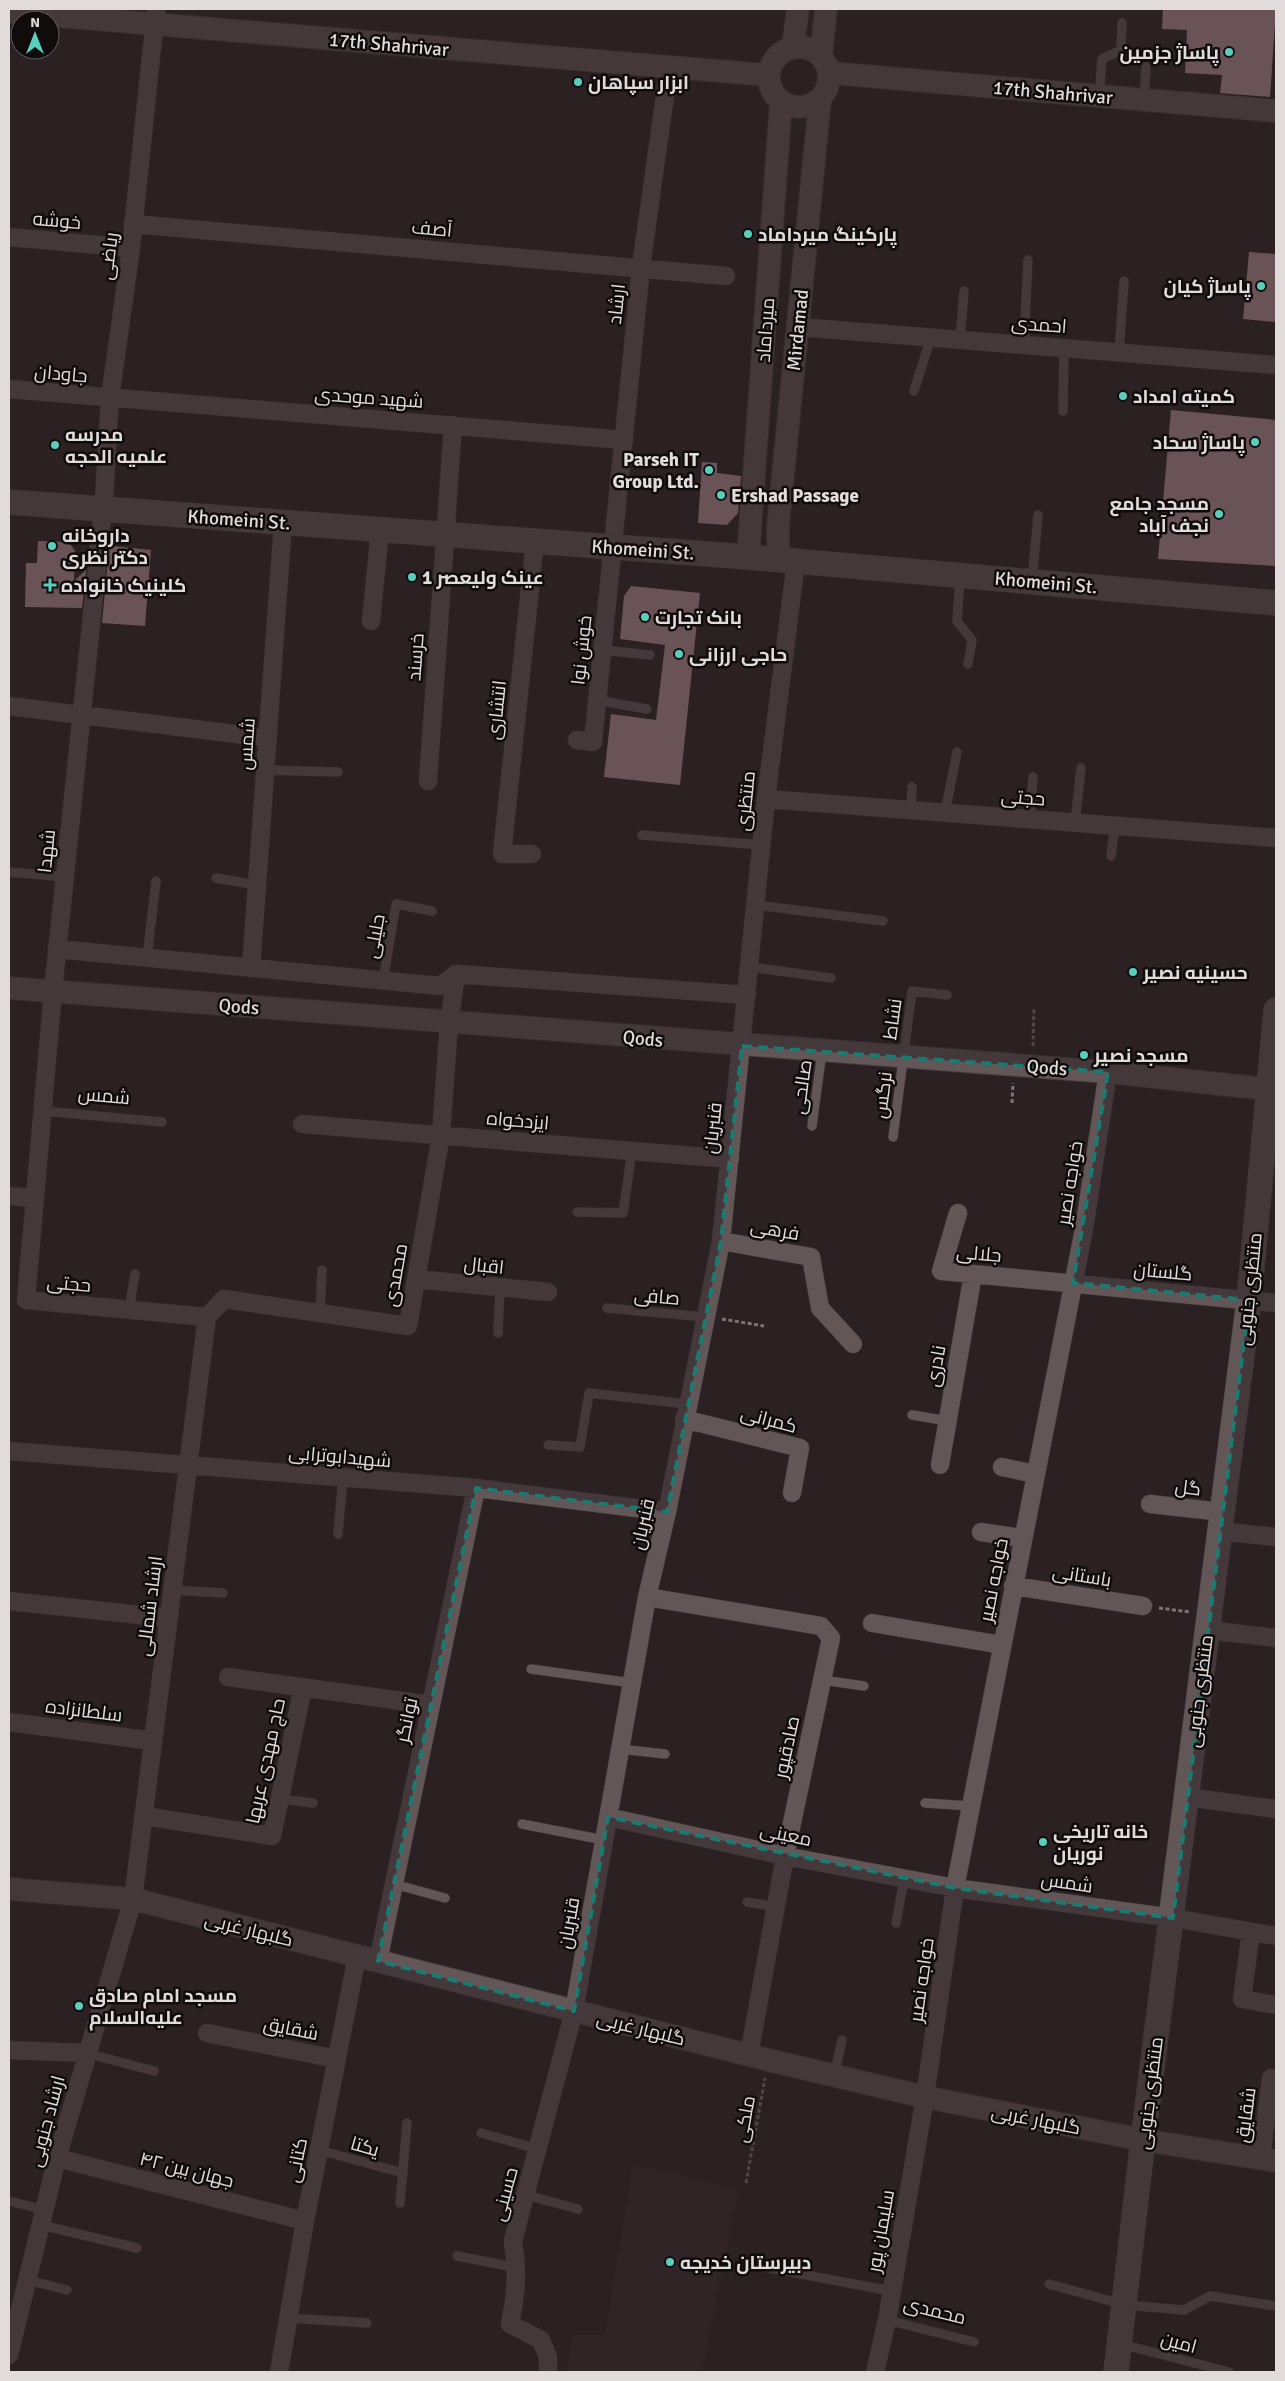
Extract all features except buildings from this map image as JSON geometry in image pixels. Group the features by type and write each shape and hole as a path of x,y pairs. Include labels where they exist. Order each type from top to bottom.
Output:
{"main road":[{"name":"Khomeini St.","path":"9,502 748,557 1276,603"},
{"name":"منتظری جنوبی","path":"1116,2372 1121,2344 1143,2140 1173,1918 1186,1797 1249,1300 1272,1090 1276,1010"}],"street":[{"path":"793,47 798,9"},
{"path":"825,65 812,50 793,47 776,57 768,75 772,90 781,102 801,108 820,100 826,92 826,9"},
{"name":"17th Shahrivar","path":"9,12 155,17 768,75"},
{"name":"ریاضی","path":"103,509 110,398 131,248 155,17"},
{"name":"17th Shahrivar","path":"825,65 1099,96 1276,111"},
{"name":"ارشاد","path":"613,547 641,267 669,67"},
{"name":"Mirdamad","path":"787,561 778,526 820,100"},
{"name":"میرداماد","path":"748,557 781,102"},
{"name":"آصف","path":"133,224 641,267 726,276"},
{"name":"خوشه","path":"9,237 131,248"},
{"name":"احمدی","path":"798,326 1276,365"},
{"name":"جاودان","path":"9,389 110,398"},
{"name":"شهید موحدی","path":"110,398 624,440"},
{"name":"خرسند","path":"428,781 453,425"},
{"name":"شهدا","path":"53,991 103,509"},
{"name":"شمس","path":"251,968 284,523"},
{"path":"371,620 380,530"},
{"name":"انتشاری","path":"532,854 502,854 535,542"},
{"name":"خوش نوا","path":"577,740 592,742 613,547"},
{"name":"منتظری","path":"742,1046 787,561"},
{"path":"9,706 268,738"},
{"name":"حجتی","path":"766,799 1276,838"},
{"path":"57,949 440,986 456,974 747,995"},
{"name":"محمدی","path":"207,1317 224,1299 408,1326 441,1135 449,1022 456,974"},
{"name":"Qods","path":"9,988 742,1046 1108,1072 1272,1090"},
{"name":"حجتی","path":"53,991 26,1300 207,1317"},
{"name":"قنبریان","path":"574,2011 647,1597 667,1512 721,1241 742,1046"},
{"name":"خواجه نصیر","path":"925,2097 956,1888 1022,1538 1084,1229 1108,1072"},
{"name":"ایزدخواه","path":"302,1124 730,1159"},
{"path":"9,1196 35,1198"},
{"name":"جلالی","path":"958,1213 941,1271 1072,1284"},
{"name":"فرهی","path":"721,1241 811,1257 820,1308 852,1344"},
{"name":"نادری","path":"940,1465 973,1274"},
{"name":"اقبال","path":"416,1280 548,1292"},
{"name":"گلستان","path":"1072,1284 1249,1300"},
{"path":"1249,1300 1276,1303"},
{"name":"ارشاد شمالی","path":"133,1899 207,1317"},
{"name":"کمرانی","path":"686,1411 800,1448 792,1492"},
{"name":"شهیدابوترابی","path":"9,1451 476,1488 667,1512"},
{"path":"1002,1467 1035,1474"},
{"name":"توانگر","path":"367,1958 394,1884 476,1488"},
{"name":"گل","path":"1150,1504 1276,1537"},
{"path":"981,1532 1022,1538"},
{"name":"باستانی","path":"1014,1586 1143,1606"},
{"name":"صادقپور","path":"647,1597 821,1626 831,1638 776,1907 759,2057"},
{"path":"9,1601 169,1618"},
{"path":"1208,1622 1276,1638"},
{"path":"872,1624 1002,1645"},
{"path":"228,1676 431,1705"},
{"name":"حاج مهدی عربها","path":"144,1816 272,1836 303,1687"},
{"name":"سلطانزاده","path":"9,1722 153,1741"},
{"path":"1186,1797 1276,1809"},
{"name":"معینی","path":"608,1817 785,1856 956,1888"},
{"name":"شمس","path":"956,1888 1173,1918 1276,1936"},
{"name":"گلبهار غربی","path":"9,1889 133,1899 574,2011 925,2097 1143,2140 1268,2160"},
{"name":"ارشاد جنوبی","path":"9,2355 57,2158 86,2053 133,1899"},
{"path":"1251,1932 1242,1999 1276,2005"},
{"name":"کتانی","path":"279,2372 305,2221 337,2059 367,1958"},
{"name":"حسینی","path":"548,2372 548,2356 541,2340 510,2324 516,2298 518,2268 513,2241 574,2011"},
{"name":"شقایق","path":"207,2033 337,2059"},
{"path":"9,2050 86,2053"},
{"name":"شقایق","path":"1268,2160 1271,2078"},
{"name":"سلیمان پور","path":"875,2372 886,2320 925,2097"},
{"name":"جهان بین ۴۲","path":"57,2158 305,2221"}],"lane":[{"path":"1099,96 1102,59 1121,50 1122,23"},
{"path":"1144,100 1146,67"},
{"path":"1024,344 1028,260"},
{"path":"1119,352 1124,280"},
{"path":"960,339 964,291"},
{"path":"914,391 932,337"},
{"path":"1063,412 1064,347"},
{"path":"1032,581 1038,515"},
{"path":"960,575 957,620 972,640 968,664"},
{"path":"602,650 650,655"},
{"path":"596,700 647,709"},
{"path":"945,813 957,752"},
{"path":"1075,823 1081,768"},
{"path":"265,770 338,772"},
{"path":"1030,819 1033,777"},
{"path":"911,810 912,787"},
{"path":"1111,856 1115,826"},
{"path":"642,835 761,845"},
{"path":"9,872 65,877"},
{"path":"216,878 257,885"},
{"path":"147,958 156,880"},
{"name":"جلیلی","path":"383,980 396,904 432,911"},
{"path":"756,905 883,921"},
{"path":"750,967 831,978"},
{"name":"نشاط","path":"903,1057 912,991 947,995"},
{"name":"صالحی","path":"812,1126 822,1052"},
{"name":"نرگس","path":"893,1137 903,1057"},
{"name":"شمس","path":"42,1111 162,1122"},
{"path":"577,1212 623,1213 632,1151"},
{"path":"320,1313 322,1270"},
{"path":"129,1310 135,1274"},
{"path":"498,1333 500,1288"},
{"name":"صافی","path":"607,1308 705,1316"},
{"path":"548,1445 580,1447 589,1393 686,1411"},
{"path":"912,1415 948,1421"},
{"path":"338,1534 342,1477"},
{"path":"173,1590 223,1594"},
{"path":"531,1669 632,1683"},
{"path":"822,1680 864,1686"},
{"path":"620,1749 665,1754"},
{"path":"280,1799 314,1803"},
{"path":"925,1803 971,1806"},
{"path":"522,1824 604,1840"},
{"path":"896,1923 904,1878"},
{"path":"394,1884 445,1898"},
{"path":"747,1902 776,1907"},
{"path":"834,2076 842,2040"},
{"path":"86,2053 154,2071"},
{"path":"400,2203 407,2123"},
{"path":"481,2133 538,2149"},
{"name":"یکتا","path":"319,2150 403,2173"},
{"path":"526,2195 578,2209"},
{"path":"9,2200 43,2217 137,2248"},
{"path":"457,2256 518,2268"},
{"path":"758,2266 891,2291"},
{"path":"28,2280 67,2290"},
{"path":"1049,2284 1125,2305 1184,2310 1210,2296 1276,2306"},
{"path":"288,2318 367,2323"},
{"name":"محمدی","path":"886,2320 974,2342"},
{"name":"امین","path":"1121,2344 1229,2372"}],"path":[{"path":"1032,1066 1034,1006"},
{"path":"705,1316 764,1326"},
{"path":"1143,1606 1208,1622"},
{"name":"ملکی","path":"746,2183 759,2057"}],"highlighted area":[{"path":"742,1046 1108,1072 1073,1283 1249,1300 1173,1918 955,1888 608,1817 574,2011 378,1961 476,1488 667,1512 721,1241"}],"shaded area":[{"name":"دبیرستان خدیجه","path":"633,2164 738,2189 702,2372 567,2372 572,2335 605,2335"}],"place":[{"name":"پاساژ جزمین","path":"1229,52"},
{"name":"ابزار سپاهان","path":"578,82"},
{"name":"پارکینگ میرداماد","path":"748,234"},
{"name":"پاساژ کیان","path":"1261,286"},
{"name":"کمیته امداد","path":"1123,396"},
{"name":"پاساژ سحاد","path":"1255,442"},
{"name":"مدرسه علمیه الحجه","path":"55,445"},
{"name":"Parseh IT Group Ltd.","path":"709,470"},
{"name":"Ershad Passage","path":"721,495"},
{"name":"مسجد جامع نجف آباد","path":"1219,514"},
{"name":"داروخانه دکتر نظری","path":"52,546"},
{"name":"عینک ولیعصر 1","path":"412,577"},
{"name":"کلینیک خانواده","path":"50,585"},
{"name":"بانک تجارت","path":"645,617"},
{"name":"حاجی ارزانی","path":"679,654"},
{"name":"حسینیه نصیر","path":"1133,972"},
{"name":"مسجد نصیر","path":"1084,1055"},
{"name":"خانه تاریخی نوریان","path":"1043,1842"},
{"name":"مسجد امام صادق علیه‌السلام","path":"79,2006"},
{"name":"دبیرستان خدیجه","path":"670,2262"}]}
